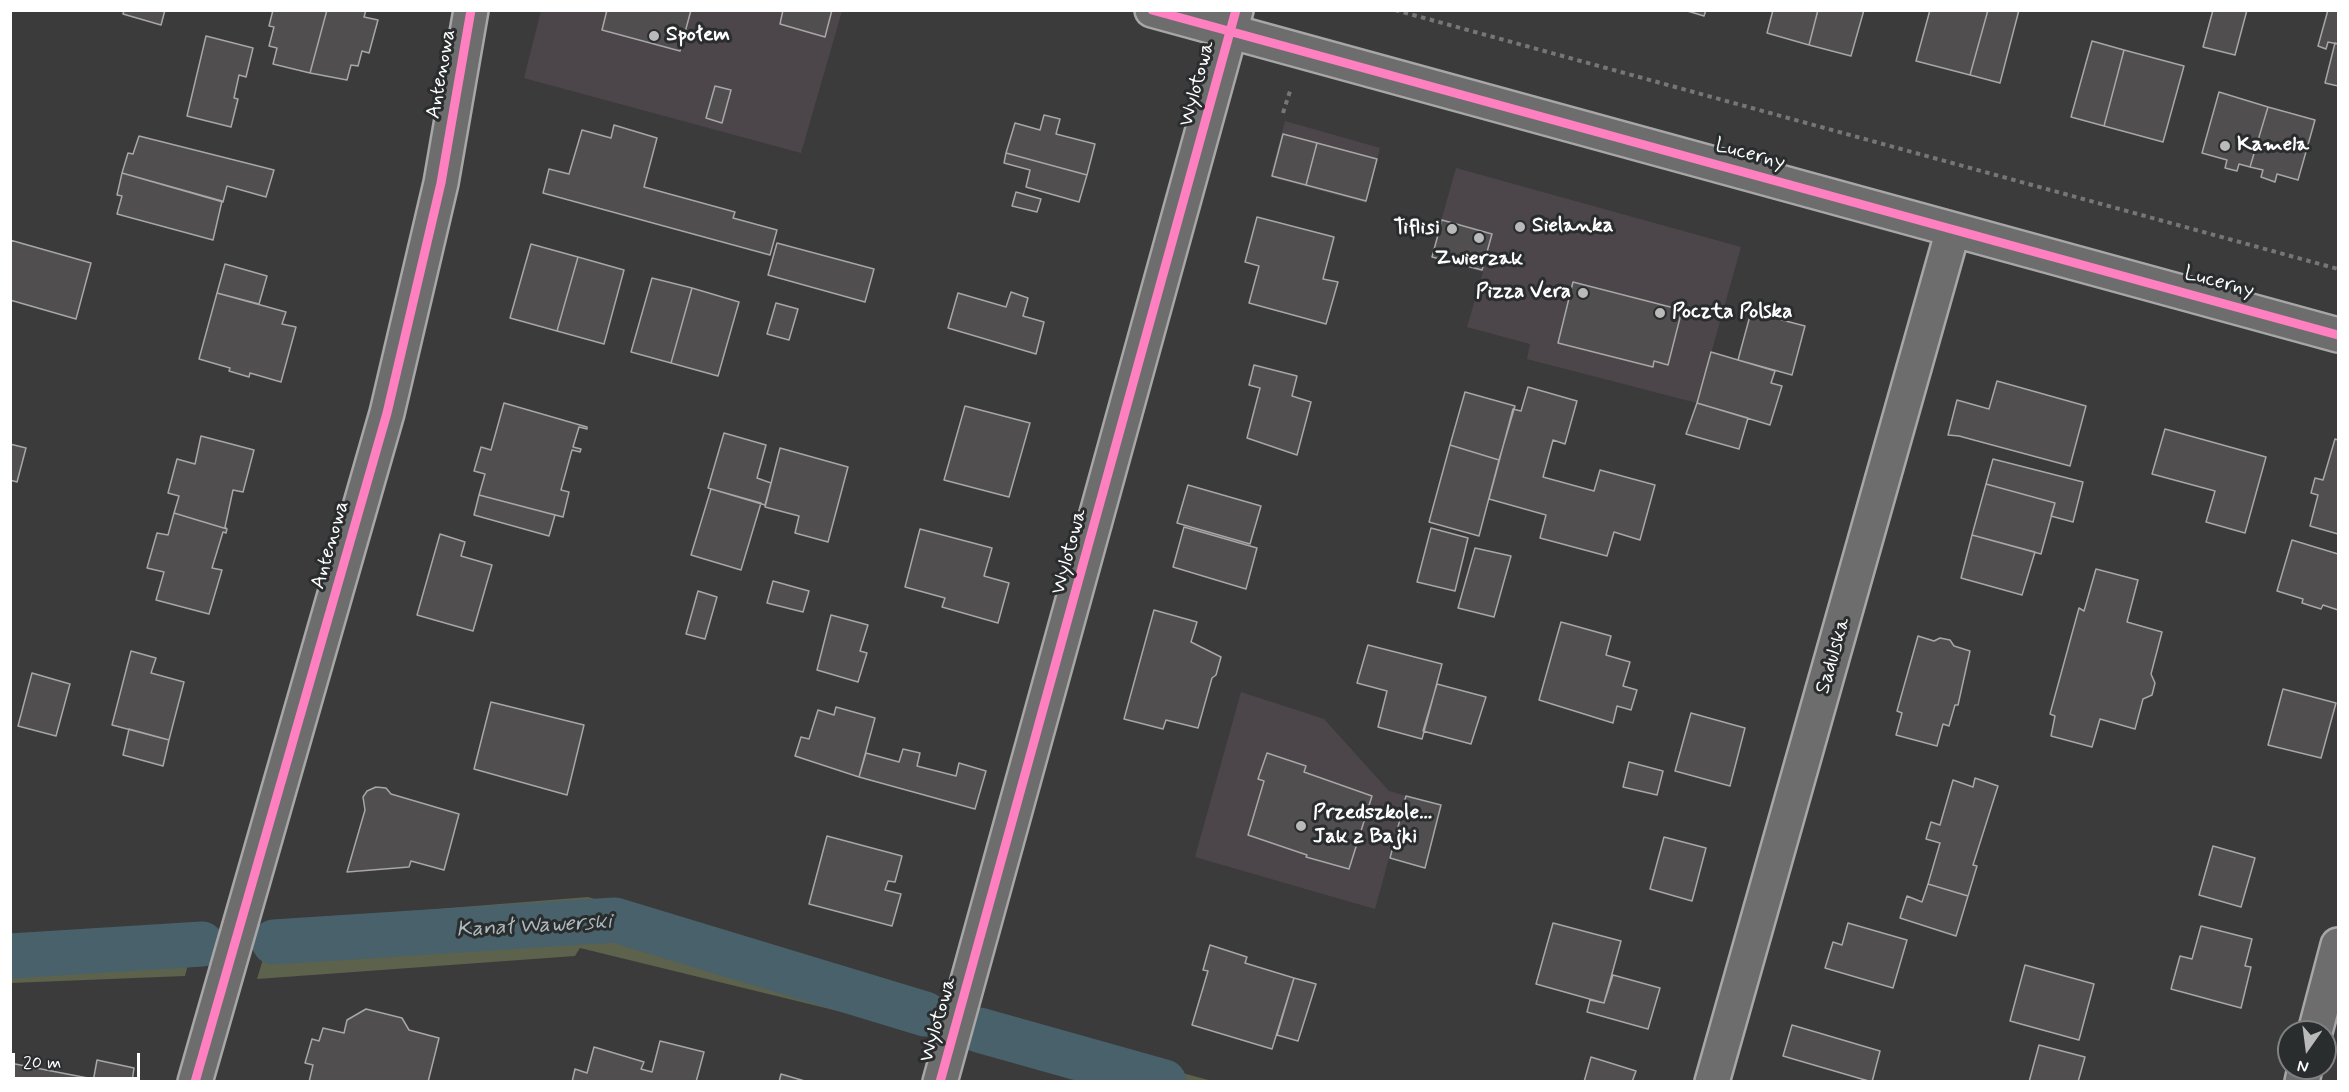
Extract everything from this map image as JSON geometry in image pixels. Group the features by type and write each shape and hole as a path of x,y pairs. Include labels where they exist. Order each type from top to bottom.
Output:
{"street":[{"name":"Antenowa","path":"195,1082 387,412 441,183 471,10"},
{"name":"Lucerny","path":"1152,10 1233,21 1953,230 2338,335"},
{"name":"Wylotowa","path":"940,1082 1233,21"},
{"name":"Sadulska","path":"1712,1082 1953,230"},
{"path":"2318,1020 2338,945"}],"path":[{"path":"1395,10 2338,269"}],"shaded area":[{"path":"541,11 842,11 801,153 524,78"},
{"path":"1285,121 1380,148 1366,203 1270,177"},
{"path":"1456,168 1741,247 1697,403 1527,359 1530,344 1467,327 1483,272 1431,257"},
{"name":"Przedszkole... Jak z Bajki","path":"1241,692 1324,719 1389,791 1406,796 1375,909 1195,857"}],"green space":[{"path":"588,897 938,998 928,1033 580,948 575,956 257,979 274,922"},
{"path":"197,932 185,976 11,983 11,944"},
{"path":"979,1018 1212,1081 1108,1081 973,1042"}],"building":[{"path":"124,10 165,10 161,25 123,14"},
{"path":"273,10 327,10 310,73 273,64 277,48 269,46 274,27 269,26"},
{"path":"327,10 366,10 364,17 378,20 369,53 362,51 358,66 351,65 347,80 310,73"},
{"name":"Społem","path":"607,10 691,10 680,51 602,30"},
{"path":"783,10 832,10 825,37 780,24"},
{"path":"1684,10 1706,10 1704,16"},
{"path":"1773,10 1818,10 1809,45 1767,33"},
{"path":"1818,10 1864,10 1851,56 1809,45"},
{"path":"1930,10 1988,10 1970,75 1916,61"},
{"path":"1988,10 2019,10 2000,83 1970,75"},
{"path":"2213,10 2247,10 2235,55 2203,47"},
{"path":"2328,10 2338,10 2338,44 2328,42 2326,49 2318,46"},
{"path":"206,36 253,48 246,77 239,75 234,98 238,99 231,127 187,116"},
{"path":"2092,41 2124,50 2104,126 2071,117"},
{"path":"2335,43 2338,44 2338,86 2325,83"},
{"path":"2124,50 2184,66 2163,142 2104,126"},
{"path":"715,86 731,90 722,123 706,118"},
{"path":"2219,92 2268,107 2250,167 2239,164 2237,171 2225,168 2227,160 2202,153"},
{"path":"2268,107 2315,120 2298,180 2277,174 2275,182 2261,177 2263,170 2250,167"},
{"path":"1044,115 1060,119 1056,134 1095,144 1087,175 1006,153 1015,123 1040,130"},
{"path":"614,125 657,138 644,187 735,212 733,218 777,230 770,255 543,193 549,169 569,174 582,130 611,138"},
{"path":"1283,134 1317,143 1306,185 1272,176"},
{"path":"139,136 274,170 266,197 227,186 223,202 122,173 128,153 133,154"},
{"path":"1317,143 1377,159 1366,201 1306,185"},
{"path":"1006,153 1087,175 1079,202 1026,187 1030,170 1004,163"},
{"path":"122,173 222,201 213,240 117,214 122,196 117,195"},
{"path":"1016,192 1041,199 1037,212 1012,206"},
{"path":"1257,217 1334,237 1323,279 1338,282 1326,324 1249,303 1259,266 1245,262"},
{"path":"1442,220 1492,234 1482,270 1432,257"},
{"path":"10,240 91,263 76,319 10,300"},
{"path":"777,243 874,269 865,302 768,275"},
{"path":"531,244 578,257 557,331 510,318"},
{"path":"578,257 624,270 604,344 557,331"},
{"path":"225,264 267,276 259,304 217,293"},
{"path":"652,278 692,288 671,363 631,352"},
{"path":"1573,282 1682,310 1668,365 1654,361 1653,367 1558,343"},
{"path":"692,288 739,302 718,376 671,363"},
{"path":"1011,292 1028,298 1023,316 1044,322 1036,354 948,328 958,293 1006,307"},
{"path":"217,293 286,312 282,324 296,327 281,382 250,373 249,377 229,371 230,368 199,359"},
{"path":"776,303 798,309 789,340 767,334"},
{"path":"1751,312 1805,326 1792,375 1738,360"},
{"path":"1711,352 1775,371 1771,383 1782,386 1770,425 1697,403"},
{"path":"1254,365 1297,376 1292,396 1311,402 1297,455 1247,438 1260,388 1249,385"},
{"path":"1997,381 2086,406 2070,466 1948,435 1957,400 1989,409"},
{"path":"1528,387 1577,401 1565,444 1553,440 1543,477 1594,491 1600,470 1655,485 1640,540 1614,532 1607,556 1540,538 1546,515 1489,499 1513,409 1521,411"},
{"path":"1465,392 1515,406 1499,460 1450,445"},
{"path":"504,403 587,427 587,429 579,427 573,447 581,449 580,452 572,450 561,490 569,492 563,517 479,495 485,474 474,471 481,447 491,450"},
{"path":"1697,403 1748,418 1739,449 1686,434"},
{"path":"965,406 1030,423 1009,497 944,480"},
{"path":"2165,429 2266,457 2245,533 2206,522 2215,491 2152,474"},
{"path":"724,433 766,445 757,478 771,483 765,505 708,488"},
{"path":"201,436 254,450 243,492 233,490 225,527 227,529 174,513 179,496 168,493 177,459 195,464"},
{"path":"2335,439 2338,440 2338,534 2310,526 2318,495 2311,493 2315,478 2323,480"},
{"path":"10,444 26,448 17,482 10,480"},
{"path":"1450,445 1499,460 1479,536 1429,522"},
{"path":"780,448 848,467 828,542 795,533 799,516 765,507"},
{"path":"1993,459 2083,482 2073,522 2051,516 2055,503 1986,484"},
{"path":"1986,484 2055,503 2041,554 1972,535"},
{"path":"1188,485 1261,506 1250,544 1177,523"},
{"path":"711,489 761,503 741,570 691,555"},
{"path":"479,495 555,515 549,536 474,515"},
{"path":"174,513 227,529 226,533 223,532 212,568 222,570 209,614 156,600 164,572 147,568 157,533 168,535"},
{"path":"1184,527 1257,548 1246,589 1173,567"},
{"path":"1431,528 1468,538 1455,591 1417,582"},
{"path":"920,529 992,548 984,576 1009,583 998,623 942,607 945,598 905,587"},
{"path":"440,534 465,542 461,556 492,565 473,631 417,615"},
{"path":"1972,535 2035,552 2022,595 1961,578"},
{"path":"2292,540 2338,554 2338,610 2323,605 2321,609 2302,603 2303,599 2277,591"},
{"path":"1475,548 1511,556 1494,617 1458,608"},
{"path":"2096,569 2138,580 2127,622 2162,632 2151,674 2155,683 2152,695 2143,699 2135,729 2100,719 2092,747 2051,736 2055,716 2050,714 2079,608 2084,611"},
{"path":"773,581 809,591 803,612 767,603"},
{"path":"698,591 717,597 705,639 686,634"},
{"path":"1154,610 1197,622 1191,642 1221,657 1216,675 1212,678 1198,728 1166,720 1163,729 1124,719"},
{"path":"831,615 868,625 860,651 867,653 858,682 817,670"},
{"path":"1561,622 1611,636 1606,655 1630,662 1623,686 1637,690 1631,710 1617,706 1613,723 1539,700"},
{"path":"1918,636 1934,641 1940,638 1950,640 1954,646 1970,651 1958,705 1955,705 1949,726 1943,724 1937,746 1896,735 1902,713 1897,711"},
{"path":"1368,645 1442,664 1422,739 1378,727 1387,691 1357,683"},
{"path":"131,651 156,658 151,673 184,682 169,740 112,725"},
{"path":"32,673 70,684 56,736 18,726"},
{"path":"1437,684 1486,697 1471,744 1423,731"},
{"path":"2283,689 2336,703 2321,758 2268,745"},
{"path":"491,702 584,725 567,795 474,769"},
{"path":"836,707 875,718 859,777 795,756 801,737 809,739 818,710 834,715"},
{"path":"1691,713 1745,728 1730,786 1675,771"},
{"path":"129,729 169,740 163,766 123,755"},
{"path":"903,749 920,753 917,766 956,776 959,763 986,771 975,809 859,777 866,753 899,762"},
{"path":"1267,753 1306,766 1304,772 1372,796 1349,869 1306,857 1307,855 1248,835 1264,781 1258,779"},
{"path":"1629,762 1663,771 1657,795 1623,787"},
{"path":"1975,778 1998,786 1973,865 1977,866 1968,896 1928,884 1940,843 1926,839 1931,822 1940,825 1953,780 1973,787"},
{"path":"376,787 386,788 391,794 459,814 444,870 411,861 409,867 347,872 365,810 363,797 367,791"},
{"path":"1406,796 1441,805 1425,868 1390,858"},
{"path":"827,836 902,856 895,882 888,881 885,890 901,894 892,926 809,904"},
{"path":"1664,837 1706,848 1692,901 1650,889"},
{"path":"2213,846 2255,858 2241,907 2199,895"},
{"path":"1928,884 1968,896 1956,936 1900,918 1907,896 1922,902"},
{"path":"1553,923 1621,941 1604,1003 1536,984"},
{"path":"1848,923 1907,940 1893,988 1825,968 1833,942 1842,945"},
{"path":"2201,926 2252,939 2245,966 2251,967 2241,1008 2171,989 2180,956 2192,959"},
{"path":"1210,945 1247,957 1245,963 1294,978 1272,1049 1192,1025 1208,971 1203,970"},
{"path":"2025,965 2094,984 2079,1040 2010,1021"},
{"path":"1613,975 1660,988 1648,1029 1587,1012 1590,1000 1604,1003"},
{"path":"1294,978 1316,984 1298,1041 1277,1035"},
{"path":"366,1009 402,1018 409,1030 439,1038 428,1082 309,1082 313,1065 305,1063 312,1039 319,1041 323,1028 344,1033 347,1020"},
{"path":"1792,1025 1880,1051 1872,1082 1783,1056"},
{"path":"660,1041 704,1052 696,1082 572,1082 575,1069 587,1073 594,1047 644,1062 641,1069 652,1072"},
{"path":"2039,1045 2085,1057 2078,1082 2029,1082"},
{"path":"1591,1057 1636,1071 1632,1082 1584,1082"},
{"path":"97,1060 134,1068 132,1082 93,1082"},
{"path":"10,1063 93,1079 93,1082 10,1082"},
{"path":"781,1074 808,1082 779,1082"}],"waterway":[{"name":"Kanał Wawerski","path":"274,942 615,920 925,1014"},
{"name":"Kanał Wawerski","path":"10,956 202,944"},
{"name":"Kanał Wawerski","path":"979,1030 1164,1082"}],"cycle path":[{"path":"195,1082 387,413 441,183 471,10"},
{"path":"1152,10 2338,335"},
{"path":"940,1082 1236,10"}],"place":[{"name":"Społem","path":"654,36"},
{"name":"Kamela","path":"2225,146"},
{"name":"Sielanka","path":"1520,227"},
{"name":"Tiflisi","path":"1452,229"},
{"name":"Zwierzak","path":"1479,238"},
{"name":"Pizza Vera","path":"1583,293"},
{"name":"Poczta Polska","path":"1660,313"},
{"name":"Przedszkole... Jak z Bajki","path":"1301,826"}]}
